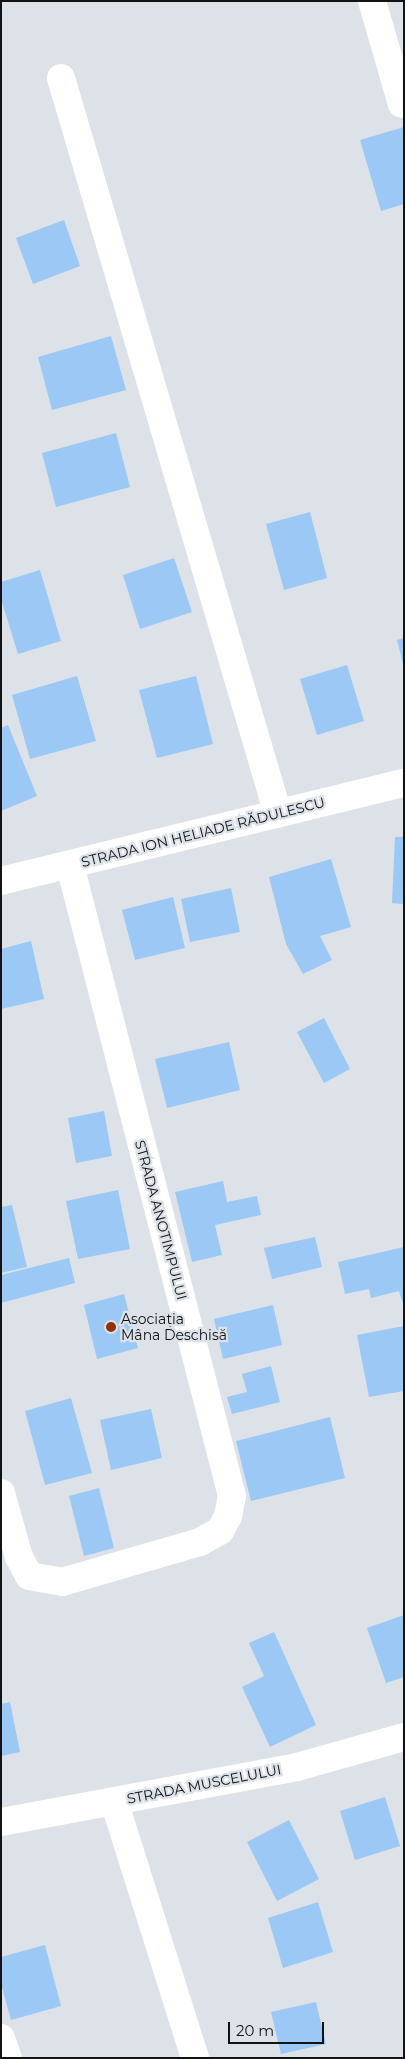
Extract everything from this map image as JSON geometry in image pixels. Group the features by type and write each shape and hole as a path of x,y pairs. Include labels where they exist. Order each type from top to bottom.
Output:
{"street":[{"path":"372,1 402,104"},
{"path":"61,78 278,814"},
{"name":"STRADA ION HELIADE RĂDULESCU","path":"1,881 404,783"},
{"name":"STRADA ANOTIMPULUI","path":"1,1493 19,1557 29,1576 62,1582 179,1551 220,1531 228,1516 232,1496 70,865"},
{"name":"STRADA MUSCELULUI","path":"1,1822 296,1767 404,1737"},
{"path":"114,1801 196,2058"},
{"path":"1,2038 8,2058"}],"building":[{"path":"404,127 404,204 381,211 360,140"},
{"path":"64,220 80,266 33,284 16,238"},
{"path":"111,336 126,390 52,410 38,357"},
{"path":"116,433 130,487 56,507 42,453"},
{"path":"310,512 327,578 284,590 266,524"},
{"path":"174,558 192,612 140,629 123,575"},
{"path":"40,570 61,641 18,654 1,599 1,582"},
{"path":"404,638 404,664 403,664 397,640"},
{"path":"347,665 364,721 317,735 300,679"},
{"path":"77,676 96,741 30,759 12,695"},
{"path":"196,676 213,744 157,758 139,690"},
{"path":"8,725 37,796 1,811 1,728"},
{"path":"395,837 404,837 404,904 392,903"},
{"path":"331,859 351,927 320,936 332,960 303,974 286,944 269,877"},
{"path":"231,888 240,932 190,942 181,899"},
{"path":"173,897 185,948 135,960 122,910"},
{"path":"31,941 44,999 1,1009 1,949"},
{"path":"324,1018 350,1069 324,1083 297,1032"},
{"path":"229,1042 240,1090 167,1108 155,1059"},
{"path":"104,1111 112,1156 76,1163 68,1118"},
{"path":"223,1181 227,1202 257,1196 261,1215 215,1225 222,1255 192,1262 175,1192"},
{"path":"118,1190 130,1249 78,1259 66,1201"},
{"path":"12,1205 27,1267 1,1273 1,1207"},
{"path":"315,1237 322,1267 272,1279 264,1248"},
{"path":"404,1247 404,1307 399,1291 371,1298 369,1289 345,1294 338,1262"},
{"path":"69,1258 75,1283 1,1303 1,1275"},
{"name":"Asociația Mâna Deschisă","path":"124,1294 138,1348 97,1359 84,1305"},
{"path":"273,1305 282,1345 223,1359 214,1319"},
{"path":"404,1326 404,1391 369,1397 357,1335"},
{"path":"271,1366 280,1402 232,1414 227,1397 247,1392 242,1374"},
{"path":"71,1398 92,1473 45,1485 25,1411"},
{"path":"151,1409 162,1458 111,1470 100,1420"},
{"path":"330,1417 345,1478 251,1501 236,1441"},
{"path":"99,1488 114,1548 84,1556 69,1496"},
{"path":"404,1615 404,1677 386,1683 367,1628"},
{"path":"274,1632 316,1725 270,1747 242,1687 264,1676 249,1643"},
{"path":"10,1702 20,1752 1,1756 1,1704"},
{"path":"385,1797 400,1846 355,1860 340,1811"},
{"path":"289,1820 319,1879 277,1901 247,1842"},
{"path":"318,1902 333,1952 283,1968 268,1918"},
{"path":"45,1945 61,2006 11,2020 1,1984 1,1957"},
{"path":"316,2002 326,2044 281,2054 271,2012"}],"place":[{"name":"Asociația Mâna Deschisă","path":"111,1327"}]}
